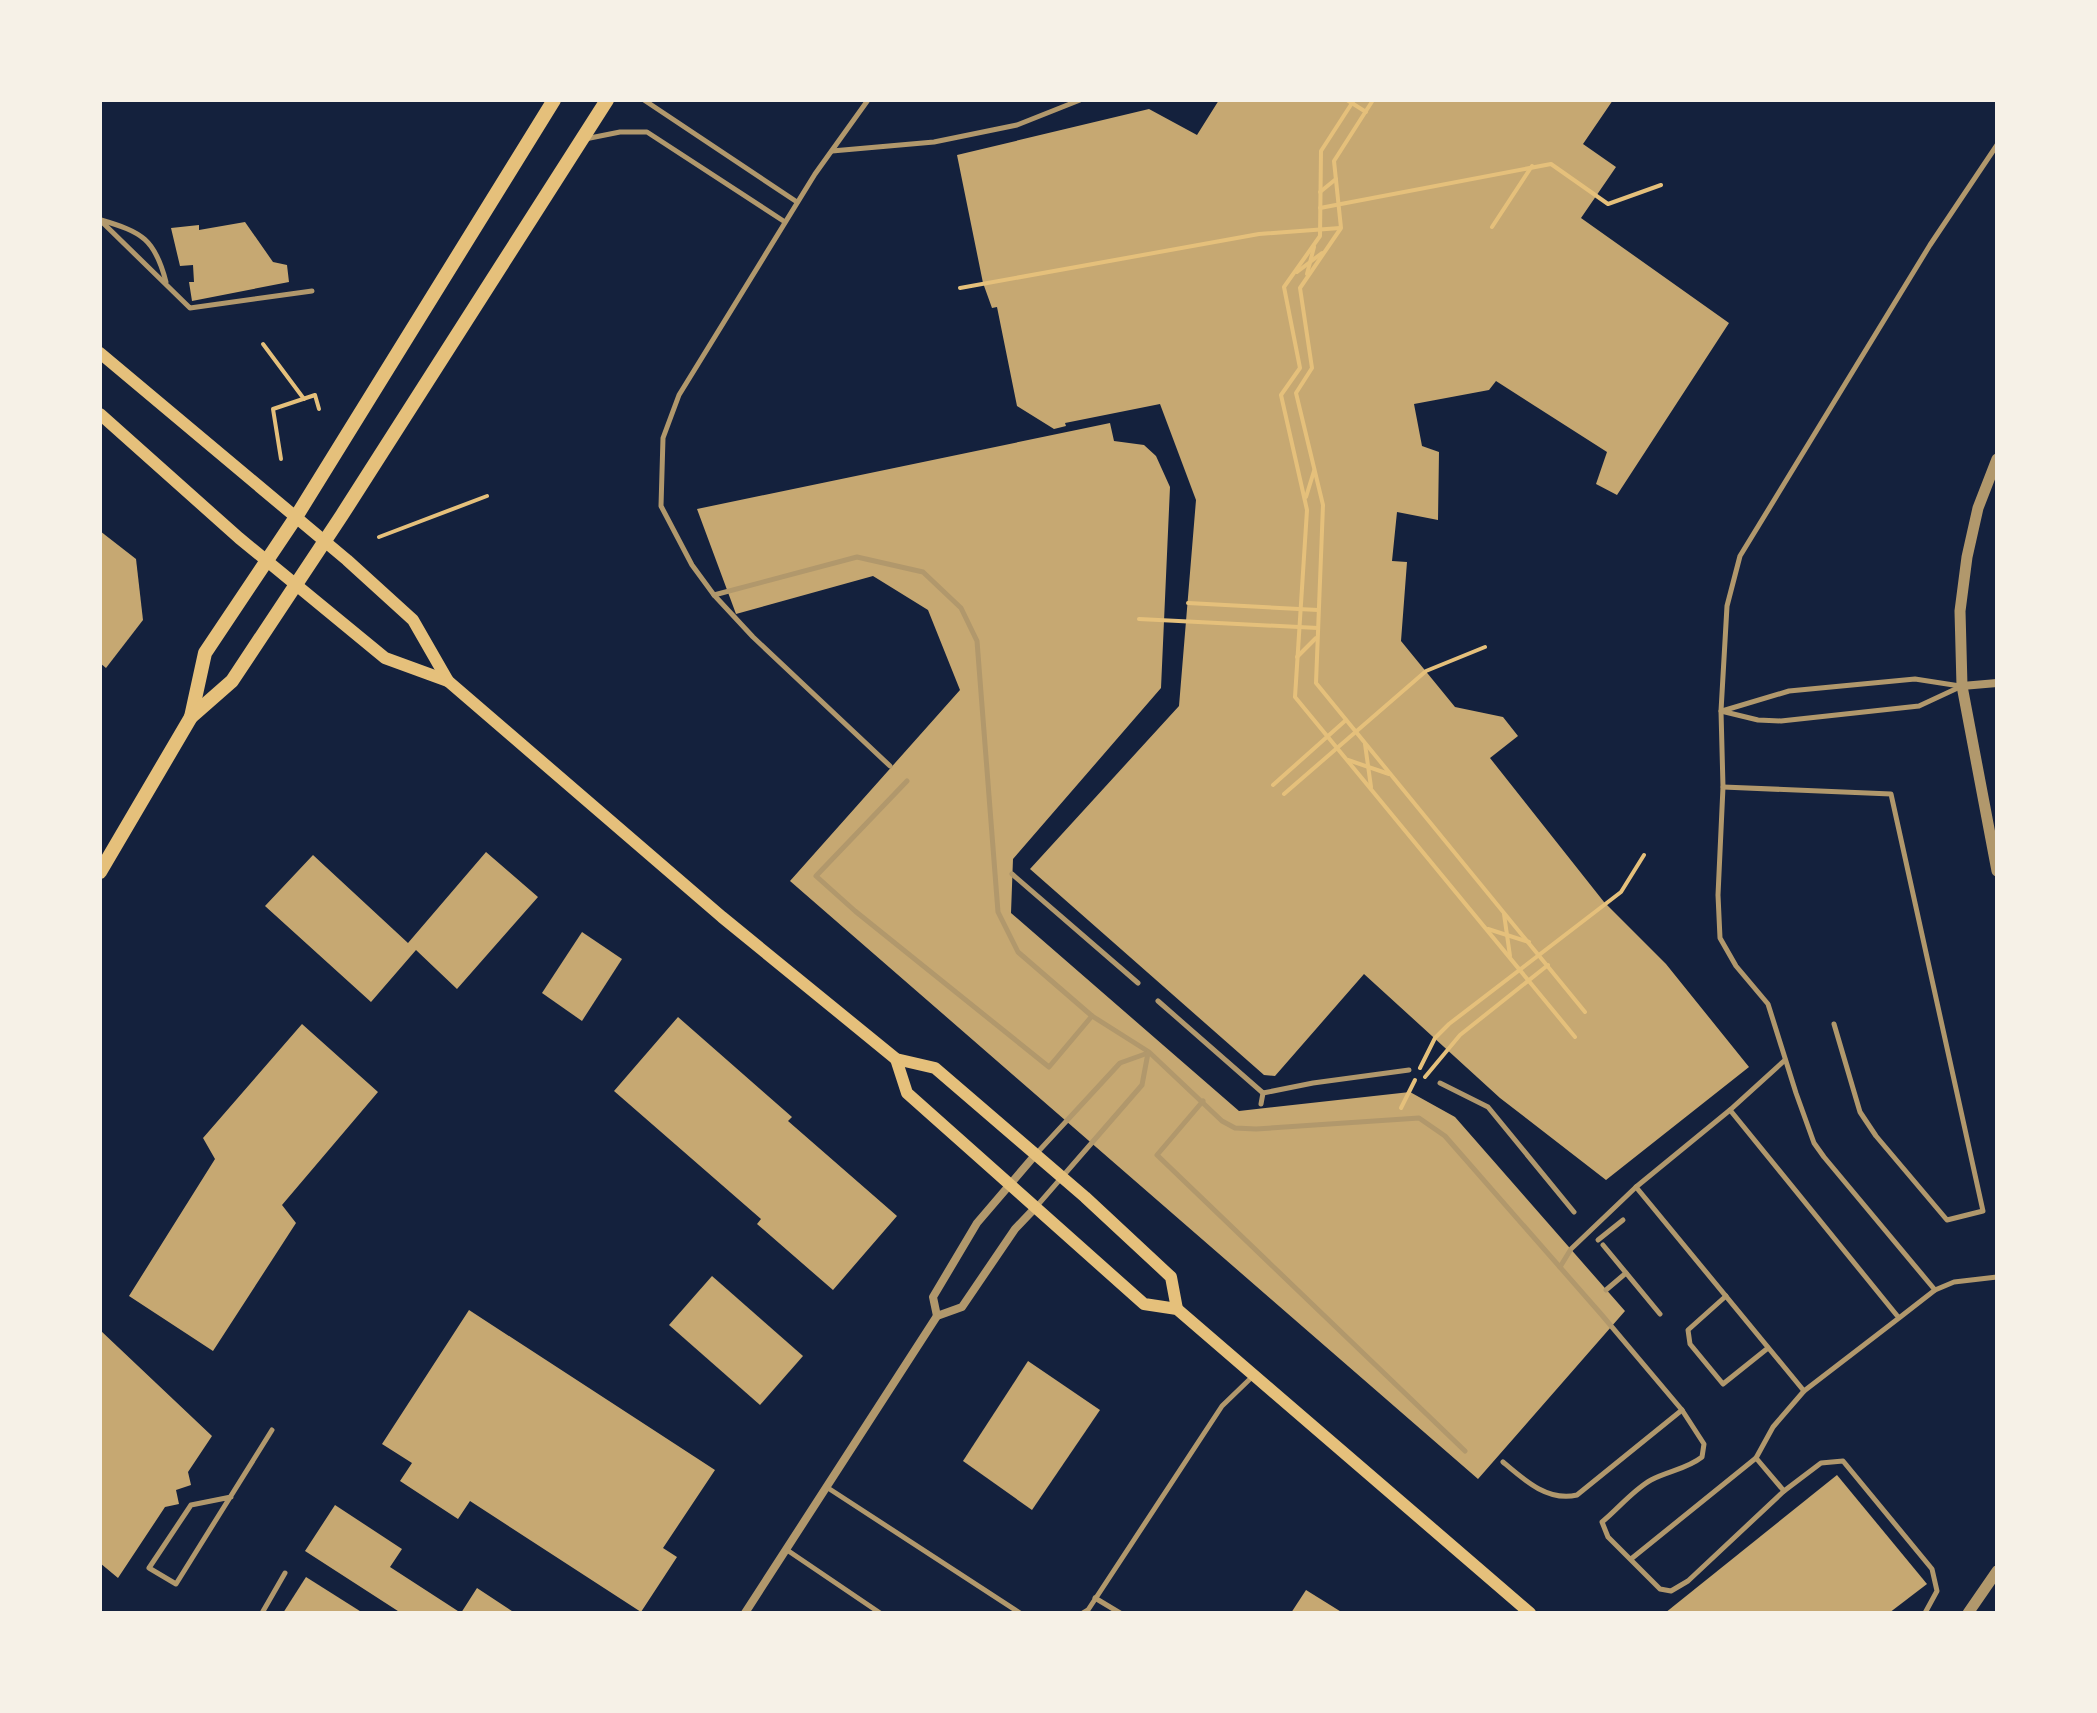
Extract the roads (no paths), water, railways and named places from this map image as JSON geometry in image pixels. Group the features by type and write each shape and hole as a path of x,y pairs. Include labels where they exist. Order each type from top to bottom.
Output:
{"main road":[{"path":"100,872 191,717 205,653 296,517 554,100"},
{"path":"191,717 232,681 607,100"},
{"path":"100,353 325,541 413,620 448,681 722,917 896,1059 935,1068 1062,1177 1171,1277 1177,1309"},
{"path":"100,414 266,561 385,658 448,681"},
{"path":"896,1059 907,1093 1144,1304 1177,1309 1530,1613"}],"street":[{"path":"1997,459 1978,508 1967,557 1960,611 1962,686 1997,871"},
{"path":"1962,686 1997,683"},
{"path":"937,1316 933,1297 977,1223 1036,1154"},
{"path":"745,1613 937,1316 962,1307 1015,1229 1036,1207"},
{"path":"1968,1613 1997,1571"}],"lane":[{"path":"644,100 797,202"},
{"path":"868,100 797,202 679,395 663,438 661,506 692,565 714,595 753,637 890,766"},
{"path":"831,151 907,146 1017,125 1080,100"},
{"path":"582,140 620,132 647,132 785,222"},
{"path":"1935,1290 1814,1143 1768,1004 1736,966 1720,938 1721,711 1727,606 1740,556 1930,245 1997,145"},
{"path":"100,220 190,308 312,291"},
{"path":"100,220 134,230 151,246 159,254 167,285"},
{"path":"714,595 857,557 923,572 961,608 977,641 998,912 1018,952 1092,1016 1149,1052 1222,1121 1235,1128 1419,1118 1445,1136 1682,1410 1704,1444 1702,1457 1689,1467 1647,1482 1602,1522 1608,1537 1660,1589 1671,1591 1688,1581 1784,1491 1821,1463 1843,1461 1932,1569 1937,1591 1925,1613"},
{"path":"1721,711 1789,691 1915,679 1962,686"},
{"path":"1721,711 1758,720 1781,721 1919,706 1962,686"},
{"path":"907,781 816,876 1049,1067 1092,1016"},
{"path":"1723,787 1891,794 1983,1211 1947,1220 1876,1136 1860,1112 1834,1024"},
{"path":"1012,874 1138,983"},
{"path":"1158,1001 1263,1093"},
{"path":"1036,1154 1120,1063 1149,1052"},
{"path":"1036,1207 1142,1085 1149,1052"},
{"path":"1560,1267 1578,1243 1636,1187 1785,1060"},
{"path":"1263,1093 1409,1070"},
{"path":"1440,1083 1488,1107 1574,1212"},
{"path":"1261,1104 1263,1093"},
{"path":"1203,1101 1157,1155 1465,1451"},
{"path":"1730,1110 1899,1318"},
{"path":"1636,1187 1804,1391"},
{"path":"1623,1220 1601,1242 1660,1314"},
{"path":"1606,1290 1626,1273"},
{"path":"1631,1559 1756,1458 1773,1427 1804,1391 1935,1290 1954,1282 1997,1277"},
{"path":"1726,1296 1688,1330 1690,1344 1706,1364 1723,1384 1768,1348"},
{"path":"1083,1613 1222,1406 1253,1376"},
{"path":"1503,1462 1530,1485 1564,1498 1577,1495 1682,1410"},
{"path":"231,1497 191,1505 149,1568 176,1584 231,1497 272,1430"},
{"path":"1756,1458 1784,1491"},
{"path":"828,1488 1020,1613"},
{"path":"787,1550 880,1613"},
{"path":"262,1613 285,1573"},
{"path":"1095,1598 1120,1613"}]}
